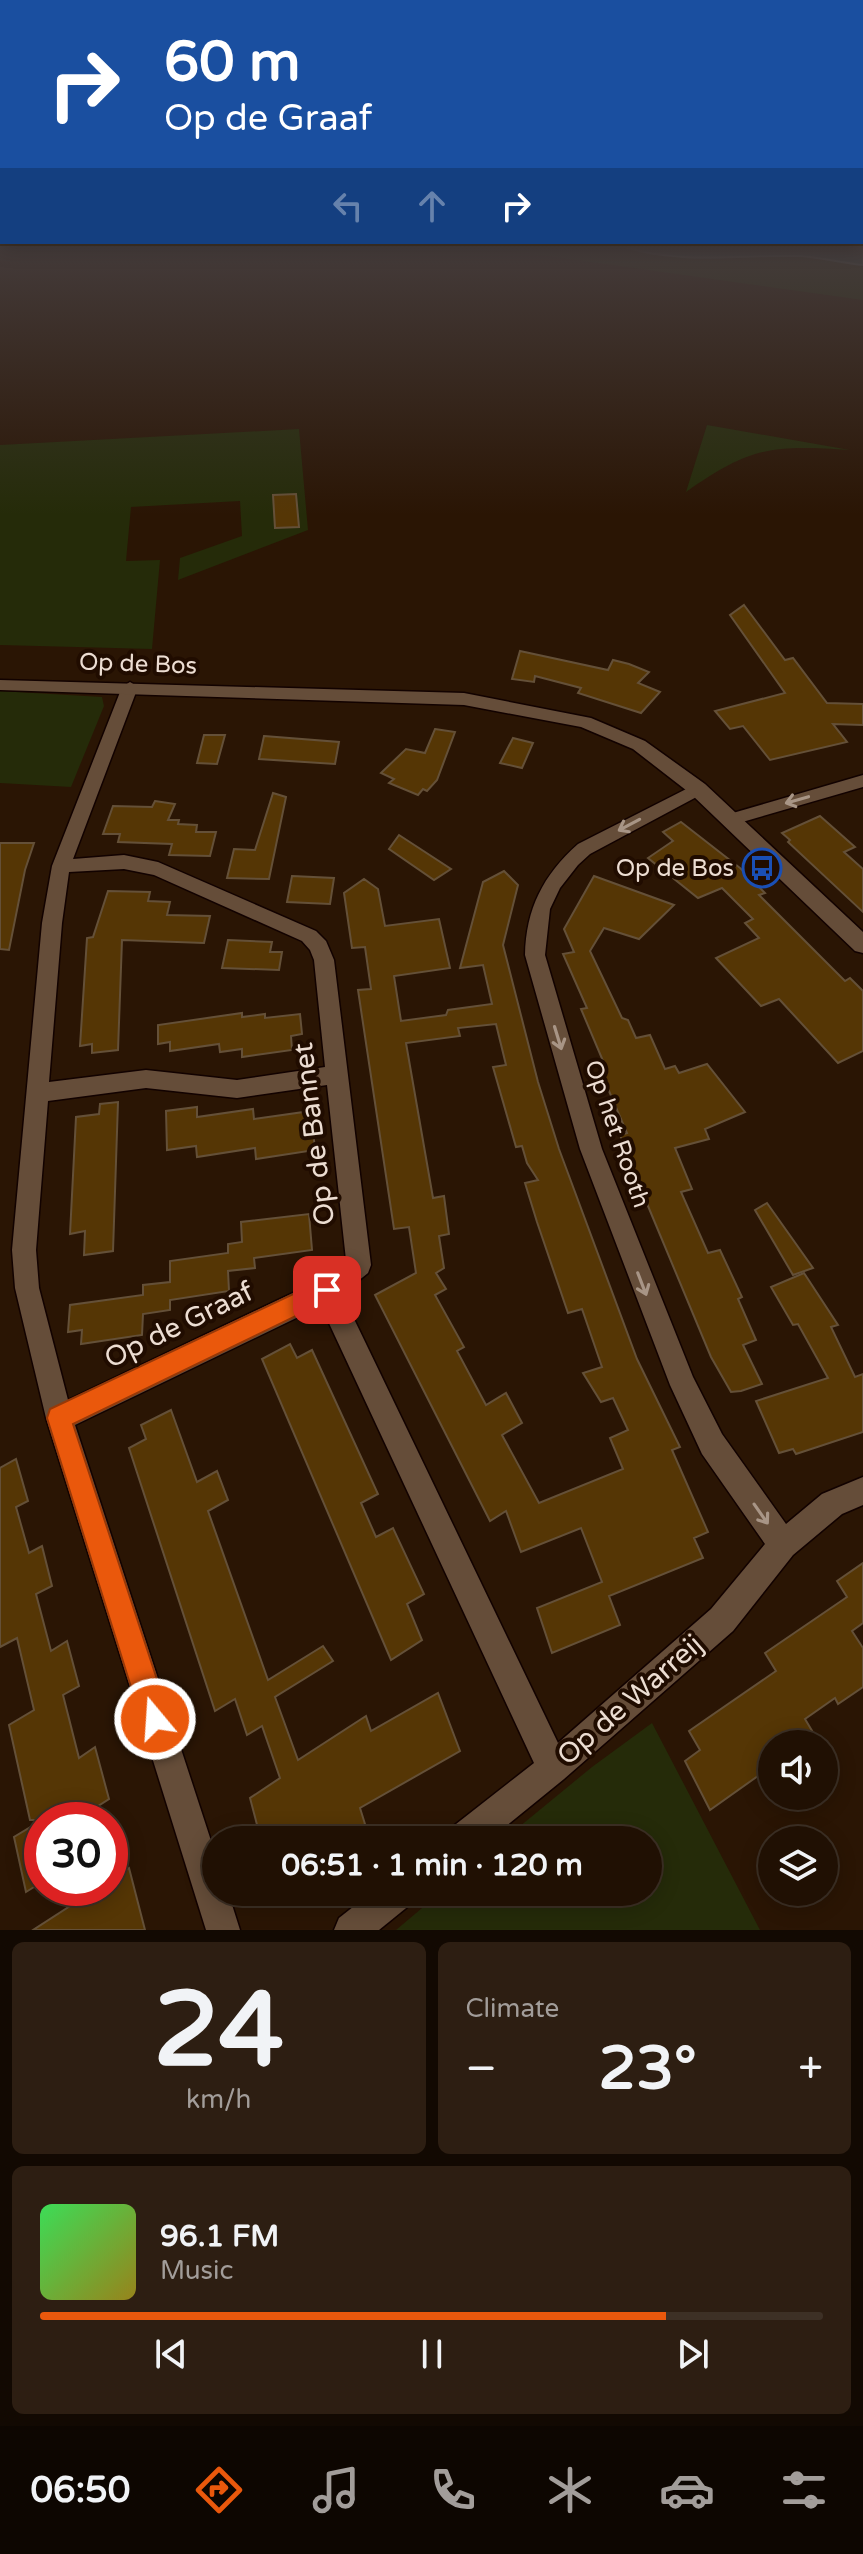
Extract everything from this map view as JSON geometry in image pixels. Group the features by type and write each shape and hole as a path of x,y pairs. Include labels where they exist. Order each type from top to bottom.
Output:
{"street":[{"name":"Op de Bos","path":"0,685 413,697 507,705 585,722 639,745 698,789 863,945"},
{"path":"130,687 61,866 52,923 25,1269 59,1418 223,1930"},
{"path":"732,819 863,781"},
{"name":"Op het Rooth","path":"698,789 584,849 569,861 546,890 534,933 535,955 591,1149 683,1385 712,1444 783,1545"},
{"name":"Op de Bannet","path":"61,866 124,862 158,869 309,936 319,946 324,960 359,1265 327,1290"},
{"path":"37,1093 146,1079 237,1089 338,1074"},
{"path":"327,1290 553,1768"},
{"name":"Op de Graaf","path":"59,1418 327,1290"},
{"name":"Op de Warreij","path":"480,1826 553,1768 722,1620 783,1545 832,1504 863,1491"},
{"path":"351,1930 381,1906"}],"green space":[{"path":"707,425 850,450 801,448 764,452 728,465 686,492"},
{"path":"299,429 308,530 178,580 180,558 242,536 240,501 131,507 126,561 160,560 152,649 0,645 0,445"},
{"path":"0,691 102,697 104,706 71,787 0,783"},
{"path":"652,1723 760,1930 396,1930 424,1906 662,1906 662,1826 520,1826"}],"building":[{"path":"296,494 299,527 275,528 273,495"},
{"path":"744,605 785,660 793,658 827,703 863,704 863,725 833,724 847,742 770,760 743,726 730,729 715,711 785,693 730,615"},
{"path":"520,651 608,670 613,660 629,664 649,672 638,683 660,692 641,713 578,693 581,688 535,676 534,682 512,679"},
{"path":"435,729 455,732 437,780 427,791 423,789 418,795 389,783 394,779 381,773 406,749 425,753"},
{"path":"204,735 225,735 217,764 197,763"},
{"path":"264,736 339,742 335,764 259,759"},
{"path":"513,738 533,743 522,768 500,763"},
{"path":"273,793 286,797 269,879 227,878 234,849 255,850"},
{"path":"155,801 175,804 168,820 197,825 196,832 216,832 210,856 169,855 172,844 118,842 120,834 103,834 113,806 152,807"},
{"path":"820,816 855,847 844,852 863,869 863,912 782,833"},
{"path":"681,822 740,868 765,893 759,895 845,981 850,978 863,991 863,1051 838,1063 779,999 761,1006 716,958 759,938 745,923 753,919 722,888 698,898 648,858 673,841 663,832"},
{"path":"399,835 451,869 434,880 389,849"},
{"path":"0,843 34,843 25,870 9,950 0,949"},
{"path":"504,871 518,885 503,945 538,1082 559,1149 637,1359 680,1447 672,1450 708,1532 694,1538 703,1558 609,1596 620,1625 552,1653 537,1608 602,1582 581,1528 521,1552 506,1511 490,1521 375,1295 416,1273 409,1227 394,1229 358,990 371,989 365,947 352,948 344,893 364,879 378,889 385,926 439,919 450,968 394,976 401,1021 492,1004 483,965 460,968 483,882","holes":["496,1024 506,1065 493,1067 516,1147 522,1146 527,1163 538,1180 525,1183 537,1222 568,1313 582,1309 602,1367 583,1373 601,1402 613,1398 628,1430 610,1438 623,1469 539,1503 502,1435 522,1423 506,1393 486,1405 457,1351 464,1347 435,1295 446,1289 436,1273 444,1268 439,1236 449,1234 444,1196 433,1198 406,1043 460,1036 458,1028"]},
{"path":"292,876 334,878 330,904 287,902"},
{"path":"594,876 674,905 639,939 604,928 590,951 622,1018 628,1020 636,1038 650,1035 665,1069 675,1066 679,1073 707,1064 745,1112 705,1129 709,1139 675,1148 692,1189 681,1192 708,1253 720,1250 742,1297 738,1299 756,1340 743,1345 762,1384 741,1391 731,1392 711,1357 648,1206 620,1135 627,1133 600,1070 606,1068 581,1009 587,1008 563,954 574,952 564,929"},
{"path":"108,891 150,892 148,901 170,902 167,915 210,916 204,943 122,940 118,1050 92,1053 92,1044 80,1046 87,938 93,937"},
{"path":"228,940 272,942 270,952 282,952 279,970 222,968"},
{"path":"242,1013 242,1017 265,1014 265,1018 300,1014 302,1034 291,1036 292,1050 242,1057 242,1049 220,1052 219,1044 170,1051 170,1042 158,1044 158,1025"},
{"path":"118,1102 113,1251 84,1255 85,1231 70,1234 76,1117 99,1114 100,1104"},
{"path":"197,1107 197,1117 253,1109 254,1119 311,1111 315,1150 256,1159 255,1148 197,1157 196,1146 167,1150 166,1111"},
{"path":"767,1203 813,1268 793,1275 755,1210"},
{"path":"309,1214 312,1250 254,1258 255,1268 228,1271 229,1291 170,1300 170,1310 143,1314 142,1335 81,1344 82,1330 68,1332 70,1305 143,1295 143,1285 170,1282 170,1261 228,1253 228,1244 242,1242 241,1222"},
{"path":"804,1273 838,1325 831,1327 855,1377 863,1374 863,1432 796,1454 793,1449 779,1453 756,1401 828,1378 798,1324 793,1325 771,1287"},
{"path":"290,1344 297,1358 312,1350 378,1494 361,1503 376,1537 393,1528 424,1594 407,1604 422,1640 391,1660 262,1359"},
{"path":"171,1410 197,1482 217,1471 228,1500 208,1511 268,1680 323,1646 333,1661 275,1697 298,1760 366,1716 371,1731 438,1693 460,1751 360,1808 365,1824 362,1826 257,1826 250,1798 280,1778 262,1726 247,1735 235,1699 215,1711 129,1448 146,1439 141,1425"},
{"path":"16,1459 28,1501 16,1507 29,1553 42,1546 52,1586 36,1594 51,1651 67,1641 79,1686 63,1695 79,1758 95,1747 109,1799 104,1802 26,1802 9,1725 34,1710 17,1638 0,1647 0,1468"},
{"path":"863,1563 863,1623 852,1631 863,1648 863,1687 838,1704 835,1698 805,1719 812,1730 758,1730 758,1776 710,1810 685,1761 700,1750 689,1731 776,1671 765,1653 847,1597 837,1581"},
{"path":"24,1831 24,1883 14,1837"},
{"path":"128,1869 145,1930 33,1930 70,1906 128,1906"}],"place":[{"name":"Op de Bos","path":"762,868"}],"route":[{"path":"155,1719 59,1418 327,1290"}]}
